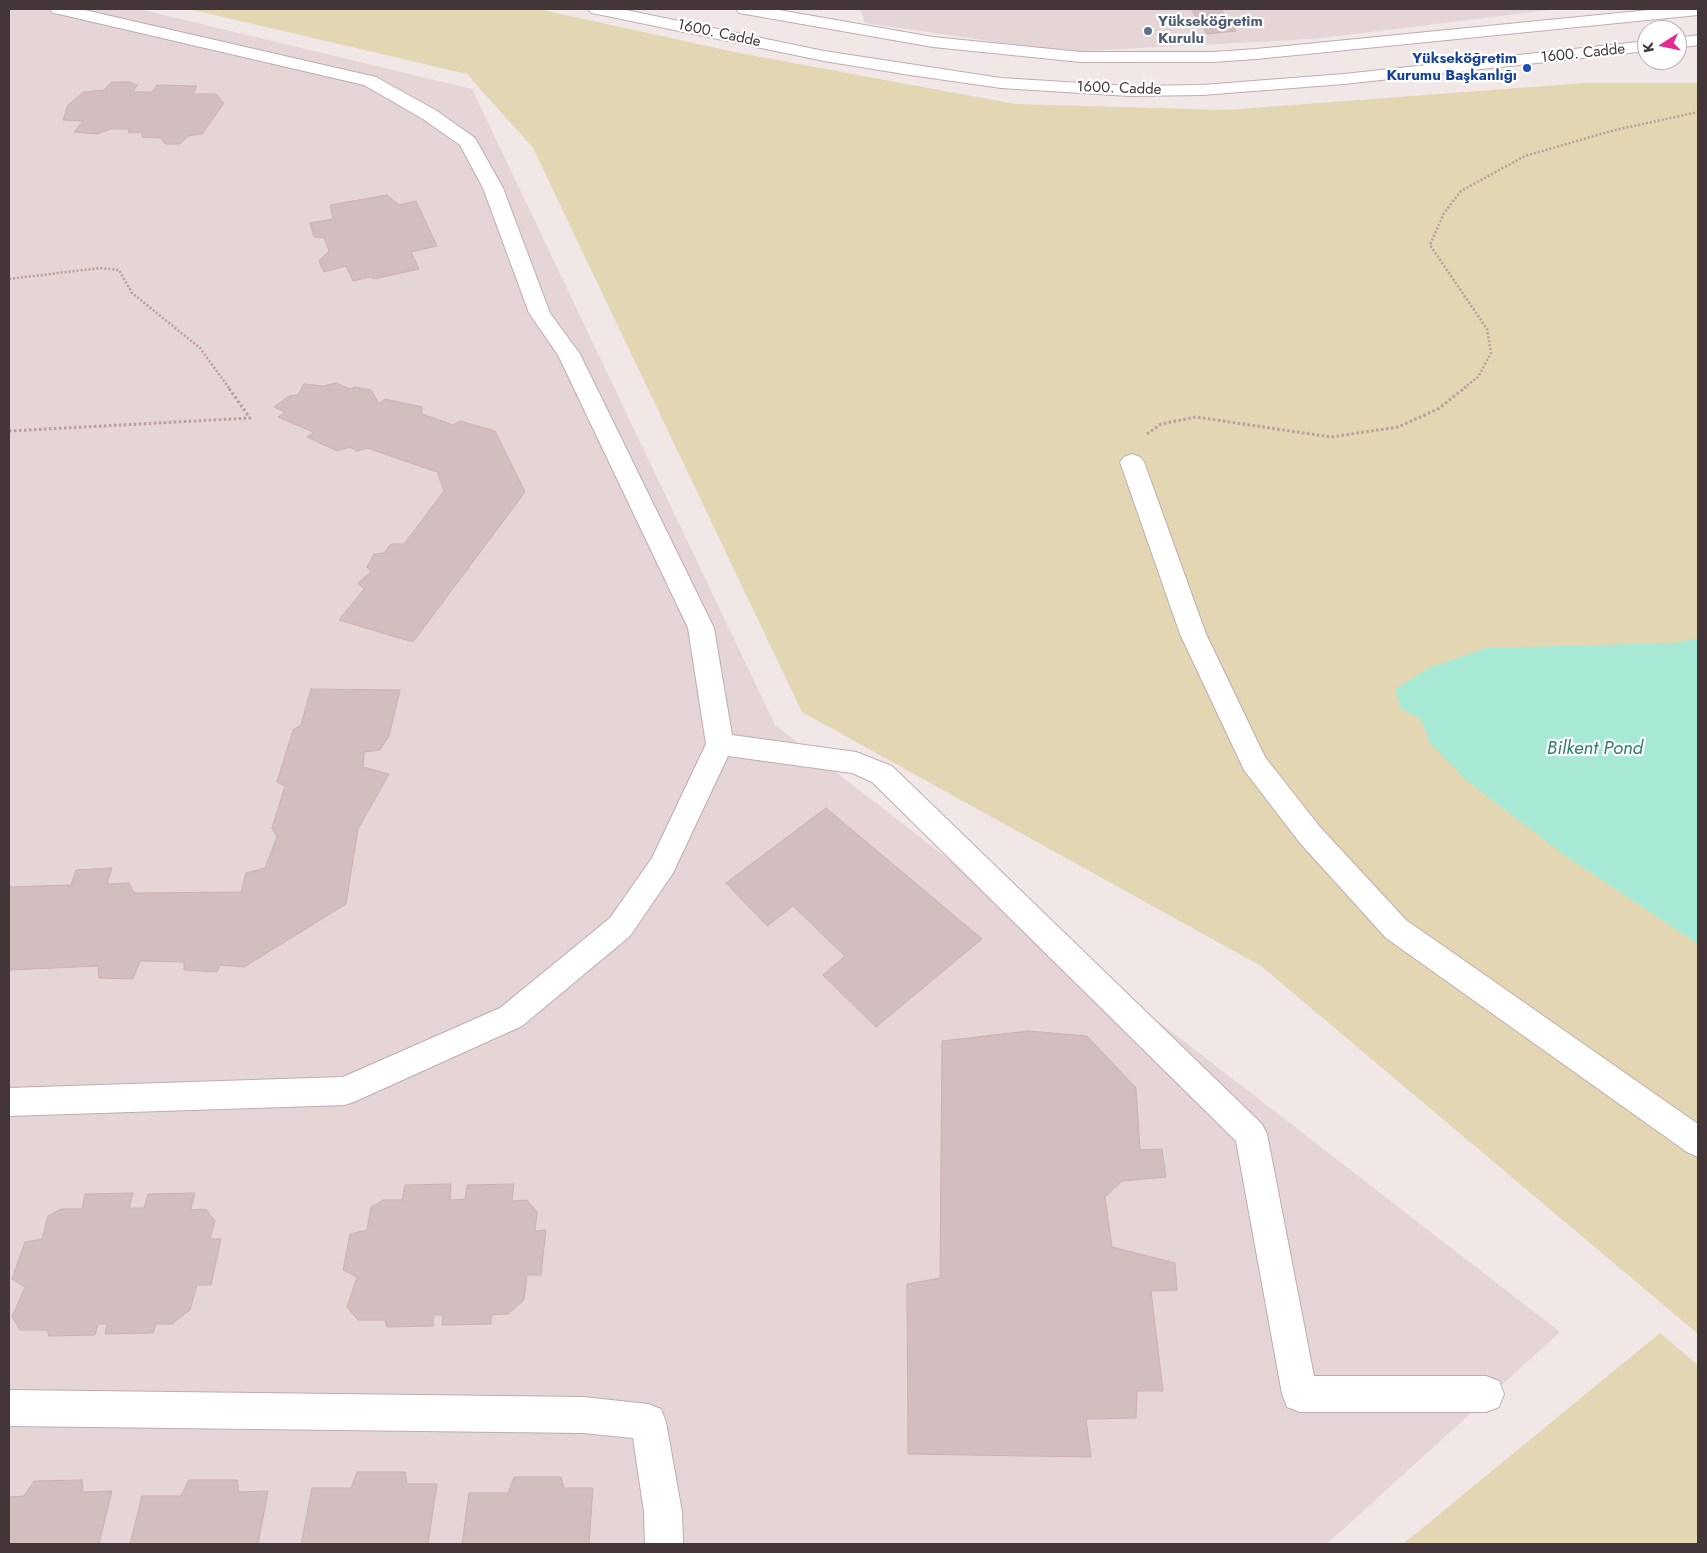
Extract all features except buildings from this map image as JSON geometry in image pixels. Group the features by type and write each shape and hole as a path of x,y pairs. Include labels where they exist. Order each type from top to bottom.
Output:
{"street":[{"path":"9,1102 346,1091 511,1017 620,927 663,865 720,744 701,628 569,354 540,313 493,188 468,142 430,115 370,81 59,9"},
{"name":"1600. Cadde","path":"597,9 824,56 1001,83 1129,91 1202,90 1344,78 1637,47"},
{"name":"1600. Cadde","path":"744,9 933,42 1081,58 1256,54 1698,10"},
{"path":"1509,28 1535,59"},
{"path":"1184,57 1202,90"},
{"path":"1132,462 1193,634 1254,763 1310,835 1396,929 1698,1142"},
{"path":"720,744 856,763 882,774 1251,1134 1300,1394 1486,1394"},
{"path":"9,1408 583,1415 648,1422 664,1512 664,1544"}],"path":[{"path":"1132,462 1133,444 1161,424 1196,417 1331,437 1398,427 1438,409 1478,377 1491,353 1487,329 1430,245 1444,213 1461,191 1525,156 1616,130 1698,112"},
{"path":"9,278 100,268 119,270 132,293 200,348 250,418 9,431"}],"shaded area":[{"path":"9,9 139,9 472,89 775,725 1560,1332 1327,1544 9,1544"},
{"path":"189,9 538,9 739,53 1015,104 1227,110 1584,83 1698,83 1698,1334 1261,966 802,712 533,148 467,74"},
{"name":"Yükseköğretim Kurulu","path":"860,9 1557,9 1314,39 1066,52 865,23"},
{"path":"1660,1333 1698,1365 1698,1544 1403,1544"}],"water":[{"name":"Bilkent Pond","path":"1698,638 1698,944 1563,854 1466,780 1430,743 1421,719 1401,709 1395,689 1429,668 1486,648 1674,643"}],"place":[{"name":"Yükseköğretim Kurulu","path":"1148,31"},
{"name":"Yükseköğretim Kurumu Başkanlığı","path":"1527,68"}]}
